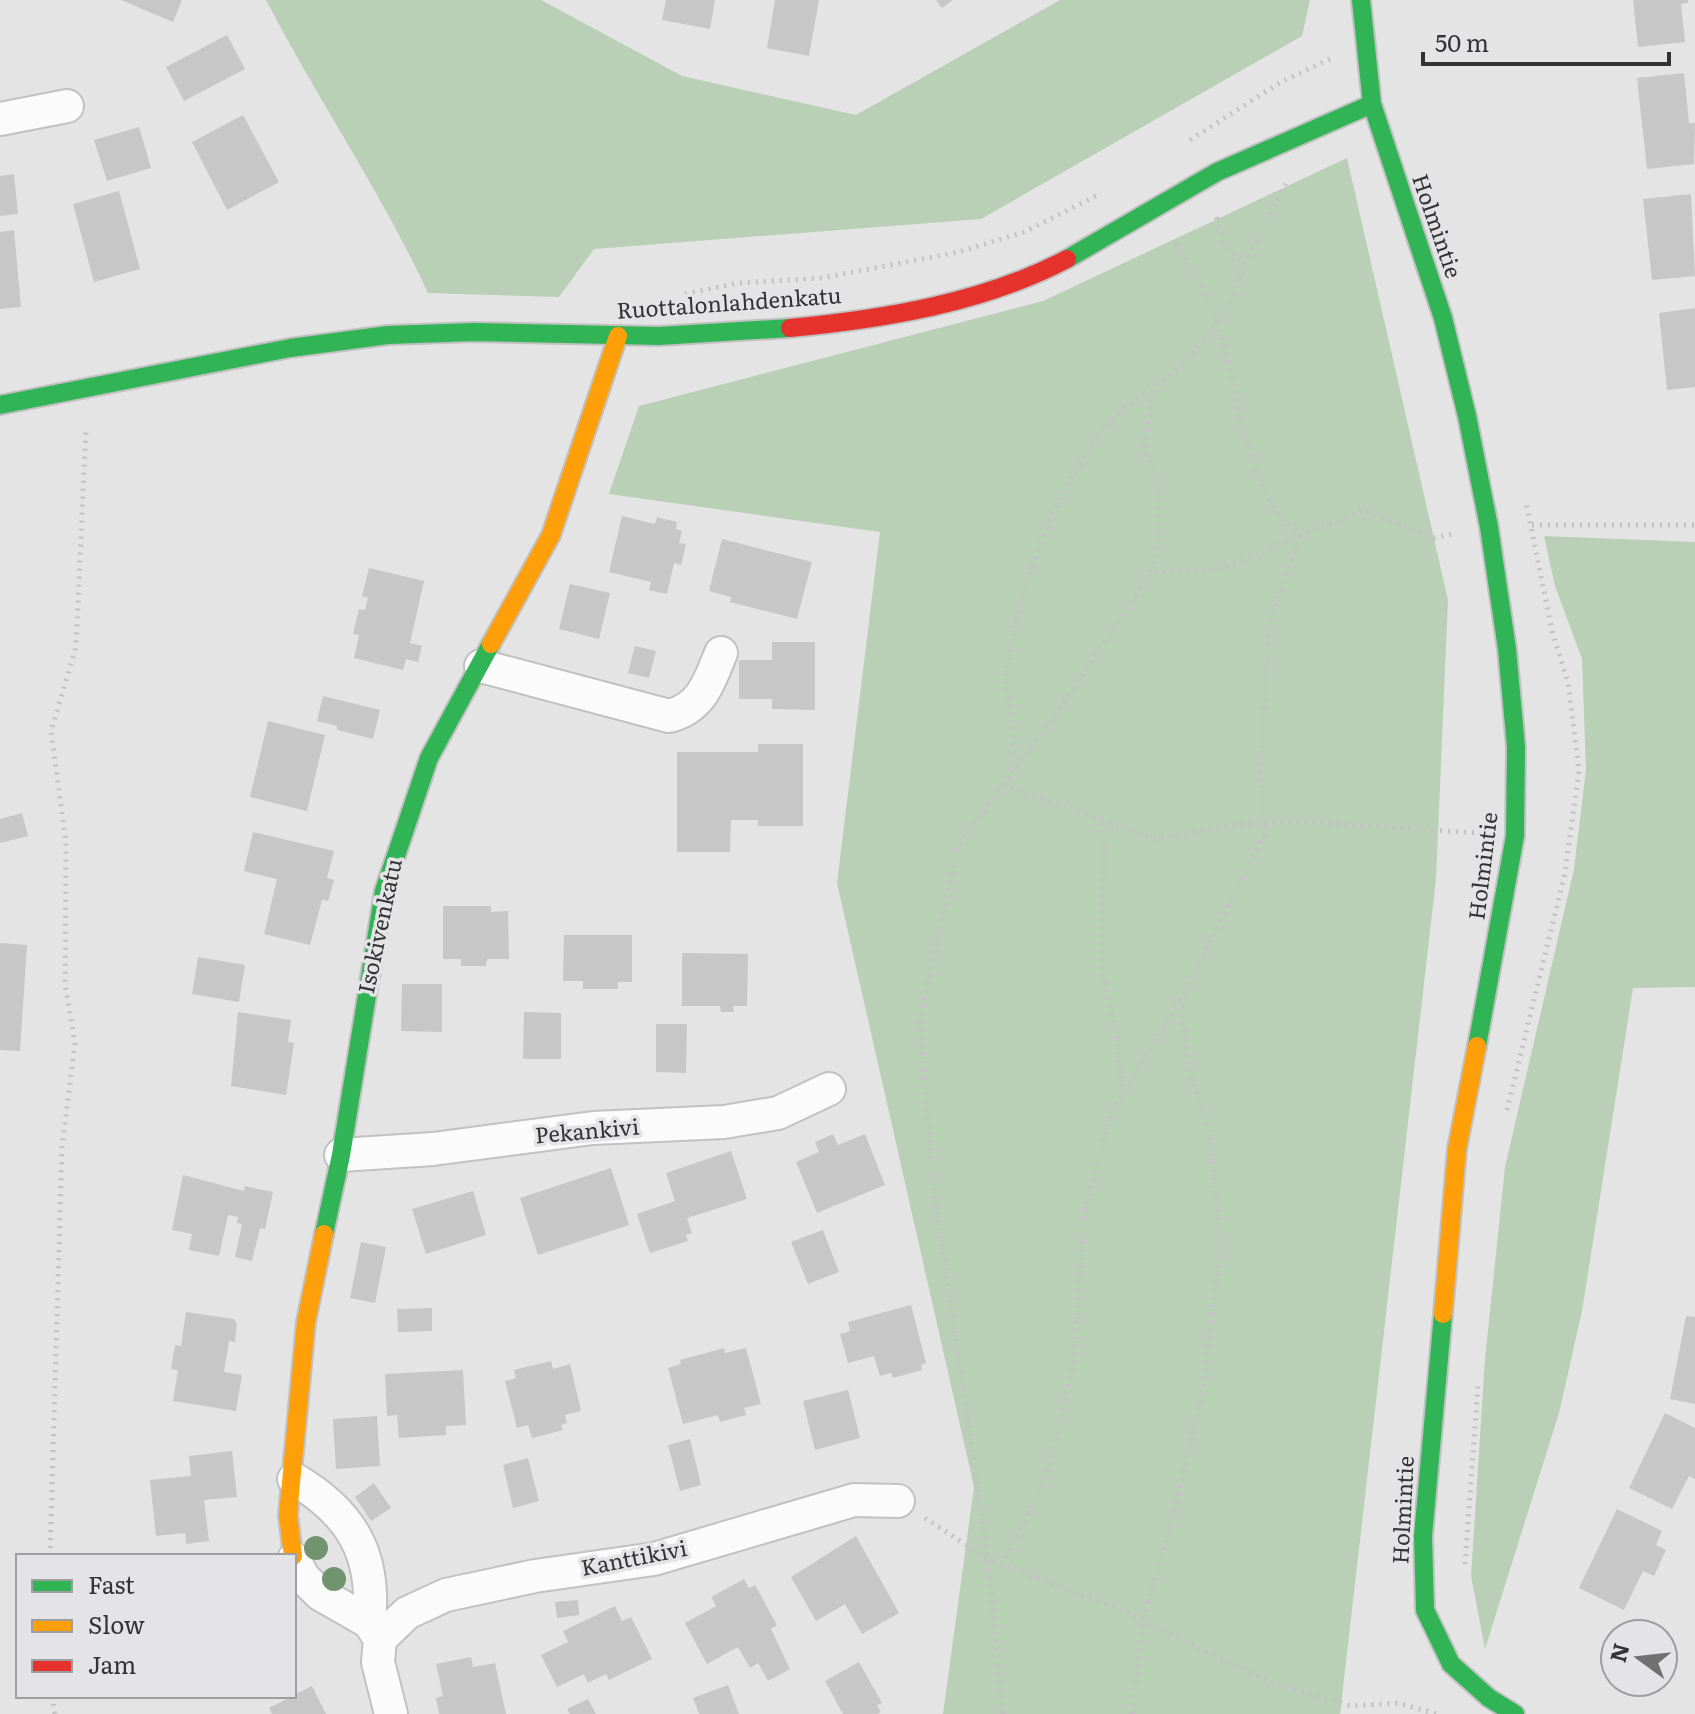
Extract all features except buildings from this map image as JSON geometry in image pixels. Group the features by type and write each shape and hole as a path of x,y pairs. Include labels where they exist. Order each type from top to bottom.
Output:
{"street":[{"name":"Holmintie","path":"1361,0 1372,104 1443,318 1489,527 1507,649 1516,747 1515,836 1457,1149 1423,1536 1425,1610 1451,1664 1489,1698 1515,1714"},
{"name":"Ruottalonlahdenkatu","path":"0,405 77,392 221,359 389,334 665,336 805,325 971,297 1038,276 1088,251 1200,182 1372,104"},
{"path":"0,119 67,106"},
{"name":"Isokivenkatu","path":"293,1554 288,1515 294,1479 306,1322 341,1155 384,891 429,758 551,535 618,336"},
{"path":"481,666 669,716 688,711 704,694 721,653"},
{"name":"Pekankivi","path":"341,1155 433,1149 593,1128 724,1122 778,1113 829,1089"},
{"path":"294,1479 316,1492 350,1527 365,1557 372,1589 378,1662 391,1714"},
{"name":"Kanttikivi","path":"374,1631 446,1595 535,1576 654,1559 854,1500 898,1501"},
{"name":"Isokivenkatu","path":"296,1563 303,1577 320,1594 374,1631"}],"path":[{"path":"1188,142 1281,82 1364,44"},
{"path":"1007,778 1014,725 1005,678 1037,554 1057,505 1088,450 1119,413 1186,361 1229,308 1245,264 1266,227 1308,133"},
{"path":"1200,182 1219,220 1225,245 1245,264"},
{"path":"679,295 738,283 822,278 959,252 1024,232 1108,189"},
{"path":"1153,211 1188,263 1217,322 1262,490 1278,518 1299,536"},
{"path":"1003,1714 988,1559 933,1185 920,1020 958,846 1152,572 1161,531 1153,466 1144,452 1153,389"},
{"path":"50,1554 62,1147 75,1043 65,983 66,843 51,731 76,647 86,425 77,392"},
{"path":"71,428 100,422"},
{"path":"1152,572 1217,570 1363,510 1434,538 1489,527"},
{"path":"1532,525 1695,525"},
{"path":"1002,1565 1047,1477 1073,1365 1085,1209 1111,1114 1181,999 1265,834 1260,769 1269,627 1299,536"},
{"path":"1003,785 1155,839 1237,824 1304,822 1515,836"},
{"path":"1094,816 1104,844 1102,974 1117,1038 1122,1096"},
{"path":"1132,1714 1143,1621 1174,1514 1203,1387 1221,1241 1209,1127 1187,1065 1181,999"},
{"path":"898,1501 988,1559 1143,1621 1268,1681 1351,1706 1398,1703 1437,1714"}],"green space":[{"path":"266,0 541,0 682,76 856,115 1060,0 1310,0 1302,36 981,219 594,249 559,297 428,293 390,218"},
{"path":"1347,158 1448,600 1436,879 1340,1714 943,1714 974,1487 837,883 880,532 609,494 639,406 1043,301"},
{"path":"1544,536 1695,542 1695,987 1633,988 1582,1311 1559,1413 1485,1649 1471,1576 1485,1359 1505,1167 1574,869 1586,770 1582,659 1555,586"}],"traffic: fast":[{"path":"1361,0 1372,104 1443,318 1467,416 1489,527 1507,649 1516,747 1515,836 1477,1046"},
{"path":"1067,259 1217,172 1372,104"},
{"path":"0,405 290,348 388,335 474,332 659,336 790,328"},
{"path":"324,1234 341,1155 384,891 429,758 491,644"},
{"path":"1443,1314 1423,1536 1425,1610 1451,1664 1489,1698 1515,1714"}],"traffic: slow":[{"path":"491,644 551,535 618,336"},
{"path":"1443,1314 1457,1149 1477,1046"},
{"path":"293,1554 288,1515 306,1322 324,1234"}],"traffic: jam":[{"path":"790,328 861,320 932,307 1002,287 1067,259"}]}
